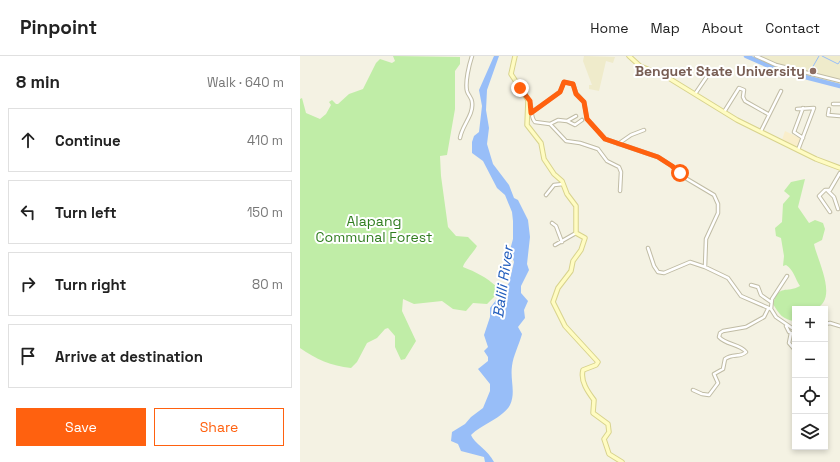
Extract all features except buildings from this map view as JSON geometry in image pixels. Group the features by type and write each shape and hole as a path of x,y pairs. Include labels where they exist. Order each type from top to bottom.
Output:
{"street":[{"path":"460,138 462,128 469,117 472,103 466,88 468,68 472,56"},
{"path":"515,56 511,74 531,103 532,118 535,122 550,124 558,120 567,121 575,125 582,120"},
{"path":"629,56 640,66 667,77 724,113 798,150 840,168"},
{"path":"756,56 776,65 840,81"},
{"path":"695,95 710,72"},
{"path":"531,113 560,92 564,82 571,83 574,85 576,94 584,102 589,122 605,139 658,157 672,166 682,176 714,195 718,204 718,213 706,238 705,267"},
{"path":"724,113 739,88 744,92 744,99 768,114"},
{"path":"761,131 768,114 781,91"},
{"path":"528,100 526,125 541,143 545,161 564,184 567,194 577,208 576,233"},
{"path":"833,104 840,104"},
{"path":"803,138 794,132 804,108"},
{"path":"797,109 814,108 798,150"},
{"path":"829,109 828,115 840,116"},
{"path":"567,121 576,116"},
{"path":"550,124 566,141 580,143 598,149 607,161 619,167 621,172 620,191"},
{"path":"617,144 630,135 644,130"},
{"path":"830,212 819,197 823,191 830,190 840,174"},
{"path":"546,195 554,185 564,184"},
{"path":"827,190 834,197 838,208"},
{"path":"552,223 556,226 562,242"},
{"path":"555,245 576,233"},
{"path":"576,233 584,237 585,241 573,260 571,271 558,288 552,302 565,326 598,362 596,365 583,370 582,376 586,390 594,400 593,413 608,424 609,432 604,438 609,454 622,462"},
{"path":"648,248 655,270 661,273 690,262 705,267 728,278 741,296 769,309 776,317 792,328"},
{"path":"693,390 697,393 709,395 718,383 714,374 723,368 725,359 732,355 742,355 746,352 745,350 722,340 720,333 723,331 742,328 765,316 771,302 787,276"},
{"path":"751,285 758,287 762,296 771,302"},
{"path":"828,324 834,323 840,326"},
{"path":"786,325 791,333 789,343 792,346"}],"shaded area":[{"path":"584,56 615,57 613,63 606,61 599,91 589,89 589,85 592,85 583,61"},
{"name":"Benguet State University","path":"750,56 840,56 840,85 778,69"},
{"path":"785,131 802,139 798,148 782,140"}],"green space":[{"name":"Alapang Communal Forest","path":"393,56 460,57 460,64 455,71 455,109 447,155 440,156 441,176 448,227 456,236 468,237 477,246 463,267 481,275 493,283 497,287 497,294 487,304 473,303 466,311 453,309 442,301 414,304 403,299 402,311 416,341 405,359 401,360 395,347 395,336 388,328 385,329 377,338 367,343 357,362 351,368 337,366 300,348 300,99 302,98 306,113 320,119 326,114 331,105 329,102 332,100 338,104 349,94 363,89 376,63 380,59 392,63 395,61"},
{"path":"805,179 798,207 809,223 815,220 823,223 825,229 822,240 814,244 825,280 826,289 825,298 820,306 792,306 792,320 782,316 773,304 780,291 800,286 791,269 786,265 783,266 784,256 781,238 776,236 775,228 782,222 783,204 790,196 784,191 791,182"}],"water":[{"path":"494,56 499,56 487,90 486,110 489,128 487,144 493,164 509,185 514,198 518,200 528,220 530,237 527,264 529,270 521,286 521,293 528,301 524,310 525,318 518,327 522,334 512,366 512,400 510,405 503,413 471,435 494,462 485,462 484,457 461,451 458,444 451,441 452,432 465,424 471,417 483,408 490,391 490,384 478,369 488,361 488,357 484,351 488,347 484,335 490,317 490,308 509,283 514,262 510,250 513,239 512,212 505,195 497,188 483,161 472,153 472,142 474,136 479,132 482,106 479,90"}],"waterway":[{"path":"746,56 778,70 840,86"},
{"path":"811,70 819,56"},
{"path":"822,56 838,64 840,61"},
{"path":"802,76 808,75"}],"place":[{"name":"Benguet State University","path":"813,71"}],"route":[{"path":"520,88 531,103 531,113 560,92 564,82 573,84 576,94 584,102 587,119 605,139 658,157 680,173"}],"water label":[{"name":"Balili River","path":"503,282"}]}
